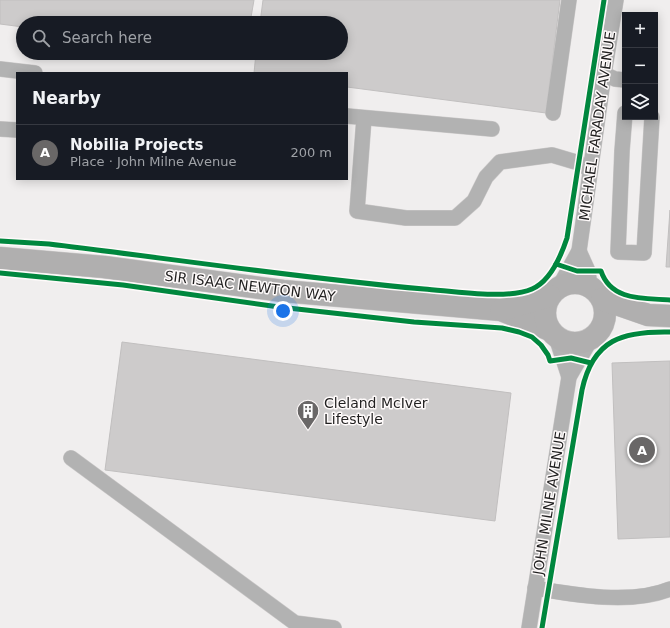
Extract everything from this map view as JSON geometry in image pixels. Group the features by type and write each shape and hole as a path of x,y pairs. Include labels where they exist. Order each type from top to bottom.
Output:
{"highway":[{"name":"SIR ISAAC NEWTON WAY","path":"0,258 104,267 283,292 501,310 553,334"},
{"path":"648,315 596,334 582,342 573,343 564,341 553,334 546,322 545,313 546,304 555,291 566,284 575,283 648,315 670,316"},
{"name":"SIR ISAAC NEWTON WAY","path":"501,310 555,291"},
{"path":"596,293 605,309 604,319 596,334"}],"street":[{"path":"553,113 569,0"},
{"name":"MICHAEL FARADAY AVENUE","path":"579,251 616,0"},
{"path":"0,69 26,72"},
{"path":"604,74 615,79 622,80"},
{"path":"348,116 492,129"},
{"path":"364,118 357,211 406,218 456,218 474,201 486,177 500,162 552,155 579,163 590,170"},
{"path":"624,120 618,252 644,253 652,120"},
{"path":"0,129 16,130"},
{"path":"555,291 579,251"},
{"path":"579,251 596,293"},
{"name":"JOHN MILNE AVENUE","path":"553,334 569,377"},
{"name":"JOHN MILNE AVENUE","path":"529,628 535,588 534,550 569,377 596,334"},
{"path":"71,458 295,623 334,628"},
{"path":"535,588 587,596 617,597 639,596 664,592 670,589"}],"building":[{"path":"0,0 254,0 251,16 16,16 16,26 0,24"},
{"path":"263,0 560,0 546,113 348,87 348,72 254,72 255,60 348,60 348,16 261,16"},
{"path":"670,210 670,267 666,267"},
{"name":"Cleland McIver Lifestyle","path":"122,342 511,393 495,521 105,470"},
{"path":"670,361 670,537 618,539 612,363"}],"cycle path":[{"path":"0,241 49,244 377,285 464,293 509,294 532,289 539,285 550,274 562,252 567,238 604,0"},
{"path":"556,264 577,271 601,271 606,281 612,288 629,296 670,300"},
{"path":"0,273 123,285 279,307 414,322 502,328 532,337 541,345 550,361 571,358 591,363"},
{"path":"542,628 582,390 587,373 594,359 602,349 624,336 638,333 670,332"}],"place":[{"name":"Cleland McIver Lifestyle","path":"308,430"},
{"name":"Nobilia Projects","path":"642,450"}]}
